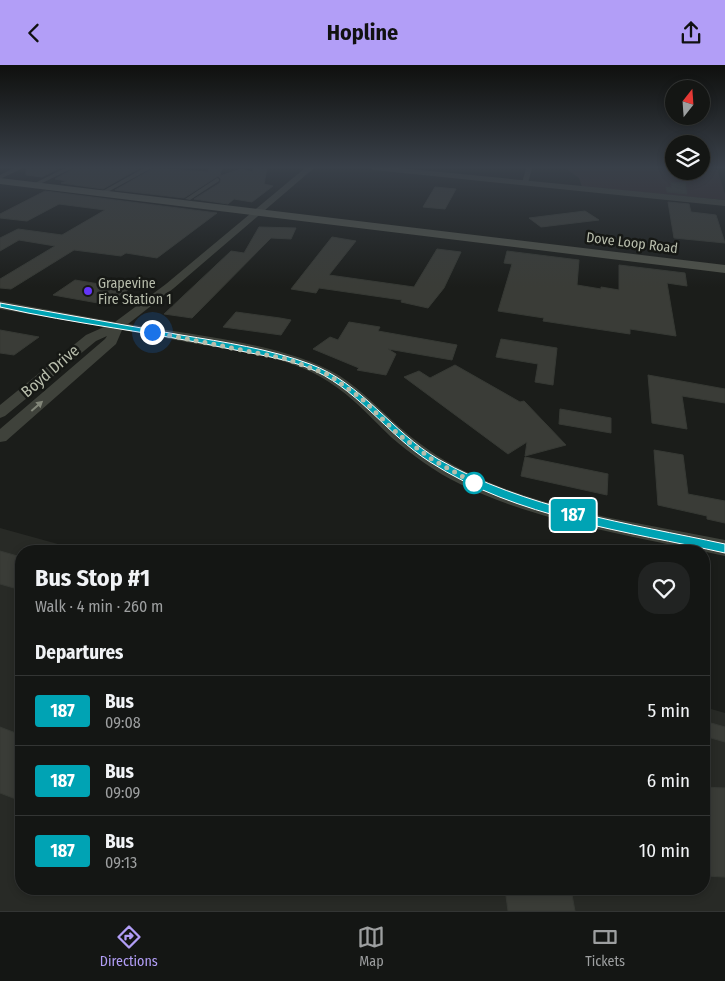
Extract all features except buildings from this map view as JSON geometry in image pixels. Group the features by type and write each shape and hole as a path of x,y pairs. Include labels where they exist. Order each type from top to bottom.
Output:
{"main road":[{"name":"Dove Loop Road","path":"239,207 596,250 725,263"},
{"name":"Dove Loop Road","path":"244,207 261,210"},
{"name":"Dove Loop Road","path":"596,250 725,269"}],"street":[{"name":"Boyd Drive","path":"2,415 91,338 117,326 170,286 264,207"},
{"path":"0,305 210,342 287,359 308,366 329,375 361,398 398,434 433,460 456,474 481,485 530,504 564,513 725,548"},
{"name":"Boyd Drive","path":"0,437 111,341 117,326"},
{"path":"2,415 20,421"}],"shaded area":[{"path":"0,528 61,545 15,545 15,895 710,895 710,709 725,713 725,911 0,911"}],"bus line":[{"name":"187","path":"0,305 210,342 287,359 308,366 329,375 361,398 398,434 433,460 474,483 530,504 564,513 725,548"}],"place":[{"name":"Grapevine Fire Station 1","path":"88,291"}],"route":[{"path":"152,332 210,342 287,359 329,375 361,398 398,434 433,460 474,483"}]}
